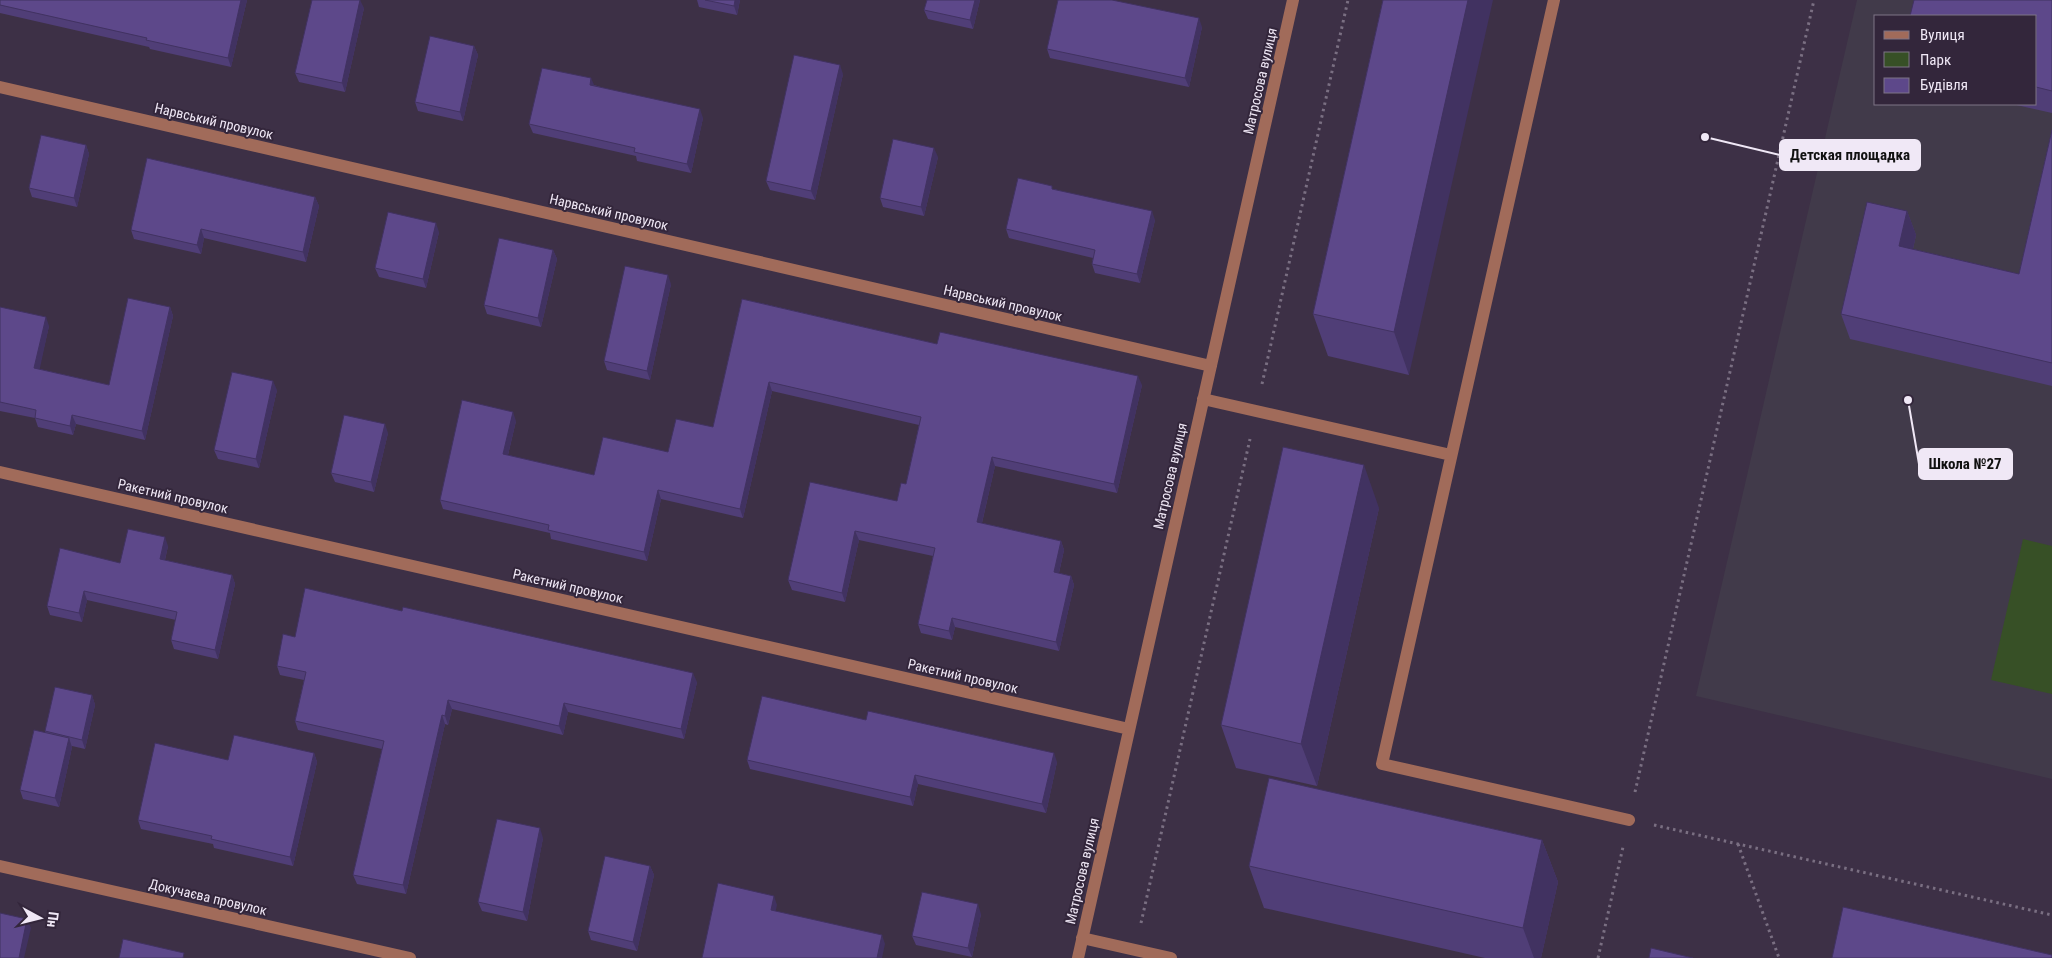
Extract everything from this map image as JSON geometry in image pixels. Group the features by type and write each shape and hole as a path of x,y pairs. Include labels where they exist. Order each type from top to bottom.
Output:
{"street":[{"name":"Матросова вулиця","path":"1078,958 1293,0"},
{"path":"1554,0 1382,764 1629,820"},
{"name":"Нарвський провулок","path":"0,87 1210,366"},
{"path":"1203,399 1451,455"},
{"name":"Ракетний провулок","path":"0,472 1129,729"},
{"name":"Докучаєва провулок","path":"0,866 410,958"},
{"path":"1082,938 1171,958"}],"path":[{"path":"1135,950 1348,0"},
{"path":"1598,958 1814,0"},
{"path":"1629,820 2052,915"},
{"path":"1738,844 1779,958"}],"shaded area":[{"path":"1857,0 2052,0 2052,779 1696,696"}],"green space":[{"path":"2023,539 2052,546 2052,694 1991,680"}],"building":[{"path":"0,0 241,0 228,58 0,5"},
{"path":"312,0 360,0 342,83 295,73"},
{"path":"705,0 735,0 734,6"},
{"path":"927,0 975,0 970,20 924,10"},
{"path":"1058,0 1112,0 1199,18 1185,78 1047,49"},
{"path":"1383,0 1468,0 1394,332 1313,314"},
{"path":"1914,0 2052,0 2052,91 2037,87 2037,15 1910,15"},
{"path":"430,36 474,46 460,112 415,102"},
{"path":"794,55 840,65 811,191 766,181"},
{"path":"542,68 591,78 590,85 700,109 687,164 634,152 635,148 529,124"},
{"path":"2052,130 2052,363 1841,314 1867,202 1907,211 1899,246 2019,274"},
{"path":"41,135 86,145 74,198 29,188"},
{"path":"893,139 934,148 921,207 880,198"},
{"path":"147,158 315,197 303,252 201,229 197,245 131,230"},
{"path":"1018,178 1052,186 1052,189 1152,211 1137,274 1092,264 1095,250 1006,229"},
{"path":"388,212 436,223 423,279 375,268"},
{"path":"499,238 553,250 538,318 484,305"},
{"path":"625,266 668,275 647,371 604,361"},
{"path":"128,298 170,307 142,431 72,415 70,426 35,418 36,410 0,402 0,307 46,317 34,368 109,385"},
{"path":"742,299 937,344 940,332 1138,376 1114,484 992,457 977,522 1061,541 1054,572 1071,576 1056,642 952,618 949,631 918,624 935,548 855,531 842,593 788,580 810,482 897,501 901,483 906,484 921,417 769,382 740,509 658,490 644,552 548,530 549,525 440,500 462,400 513,412 503,454 594,475 603,437 668,452 676,419 713,427"},
{"path":"232,372 273,381 256,459 214,450"},
{"path":"344,415 385,424 371,482 331,473"},
{"path":"1283,447 1364,465 1301,744 1221,725"},
{"path":"128,529 165,537 160,559 232,575 215,650 171,640 177,612 84,591 79,613 47,606 60,548 120,563"},
{"path":"305,588 402,611 403,607 693,673 681,729 564,703 559,726 448,700 445,716 442,715 403,885 353,875 384,741 295,721 306,672 277,666 283,634 295,637"},
{"path":"55,687 92,695 82,740 45,731"},
{"path":"762,696 866,720 868,711 1054,753 1042,804 915,775 910,797 747,760"},
{"path":"34,730 69,738 55,798 20,790"},
{"path":"234,735 314,753 290,857 211,839 212,836 138,820 155,743 228,760"},
{"path":"1269,778 1542,840 1523,928 1249,866"},
{"path":"497,819 540,828 523,912 478,902"},
{"path":"605,856 650,866 633,942 588,931"},
{"path":"718,883 774,896 771,910 882,935 877,958 702,958"},
{"path":"922,892 978,904 968,948 912,936"},
{"path":"1843,907 2052,955 2052,958 1832,958"},
{"path":"0,913 27,919 19,958 0,958"},
{"path":"123,939 184,953 183,958 119,958"},
{"path":"1651,948 1693,958 1649,958"}],"place":[{"name":"Детская площадка","path":"1705,137"},
{"name":"Школа №27","path":"1908,400"}]}
